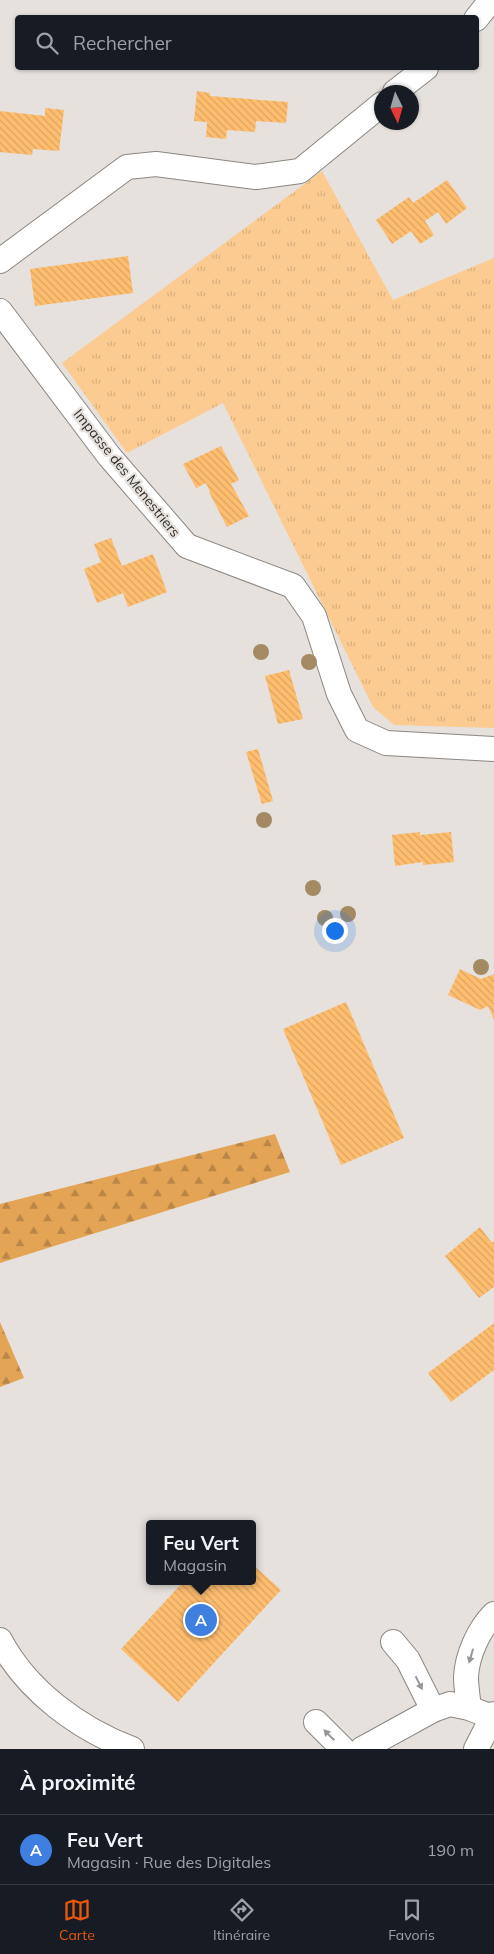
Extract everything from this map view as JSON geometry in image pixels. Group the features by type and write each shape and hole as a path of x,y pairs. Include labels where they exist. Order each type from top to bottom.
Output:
{"street":[{"path":"404,85 423,70"},
{"path":"0,261 127,167 156,164 256,177 300,171 374,111"},
{"name":"Impasse des Menestriers","path":"0,311 109,456 187,546 293,586 314,616 339,694 356,730 386,743 494,749"},
{"path":"469,1708 466,1677 470,1652 494,1614"},
{"path":"0,1640 6,1651 29,1680 59,1709 87,1729 132,1749"},
{"path":"393,1642 408,1660 433,1710"},
{"path":"362,1749 433,1710 450,1704 493,1716 476,1749"},
{"path":"316,1722 343,1749"}],"green space":[{"path":"322,171 393,300 494,258 494,728 394,725 373,707 223,403 127,453 62,363"},
{"path":"275,1134 290,1172 0,1263 0,1204"},
{"path":"0,1322 24,1378 0,1387"}],"building":[{"path":"197,91 210,93 210,96 288,102 286,123 256,121 255,132 227,130 226,139 206,137 207,122 194,121"},
{"path":"45,108 64,110 59,151 33,149 32,155 0,152 0,111 45,116"},
{"path":"447,180 467,208 446,224 438,212 425,221 434,235 420,244 411,231 392,244 376,220 409,197 413,203"},
{"path":"128,256 133,293 35,306 30,269"},
{"path":"221,446 239,480 231,484 249,516 227,527 206,483 196,488 183,464"},
{"path":"111,538 122,566 153,554 167,592 128,607 123,593 97,603 84,569 101,562 94,544"},
{"path":"289,670 303,719 278,724 265,676"},
{"path":"258,749 273,801 262,804 246,752"},
{"path":"420,832 420,835 451,832 454,862 423,865 423,862 395,866 392,835"},
{"path":"460,969 481,979 494,974 494,1020 488,1006 480,1010 448,995"},
{"path":"346,1002 404,1138 341,1165 283,1029"},
{"path":"480,1227 492,1243 494,1241 494,1287 479,1298 445,1256"},
{"path":"494,1323 494,1370 451,1402 428,1373"},
{"path":"256,1568 281,1590 178,1702 121,1649 180,1585 256,1585"}],"place":[{"name":"Feu Vert","path":"201,1620"}]}
